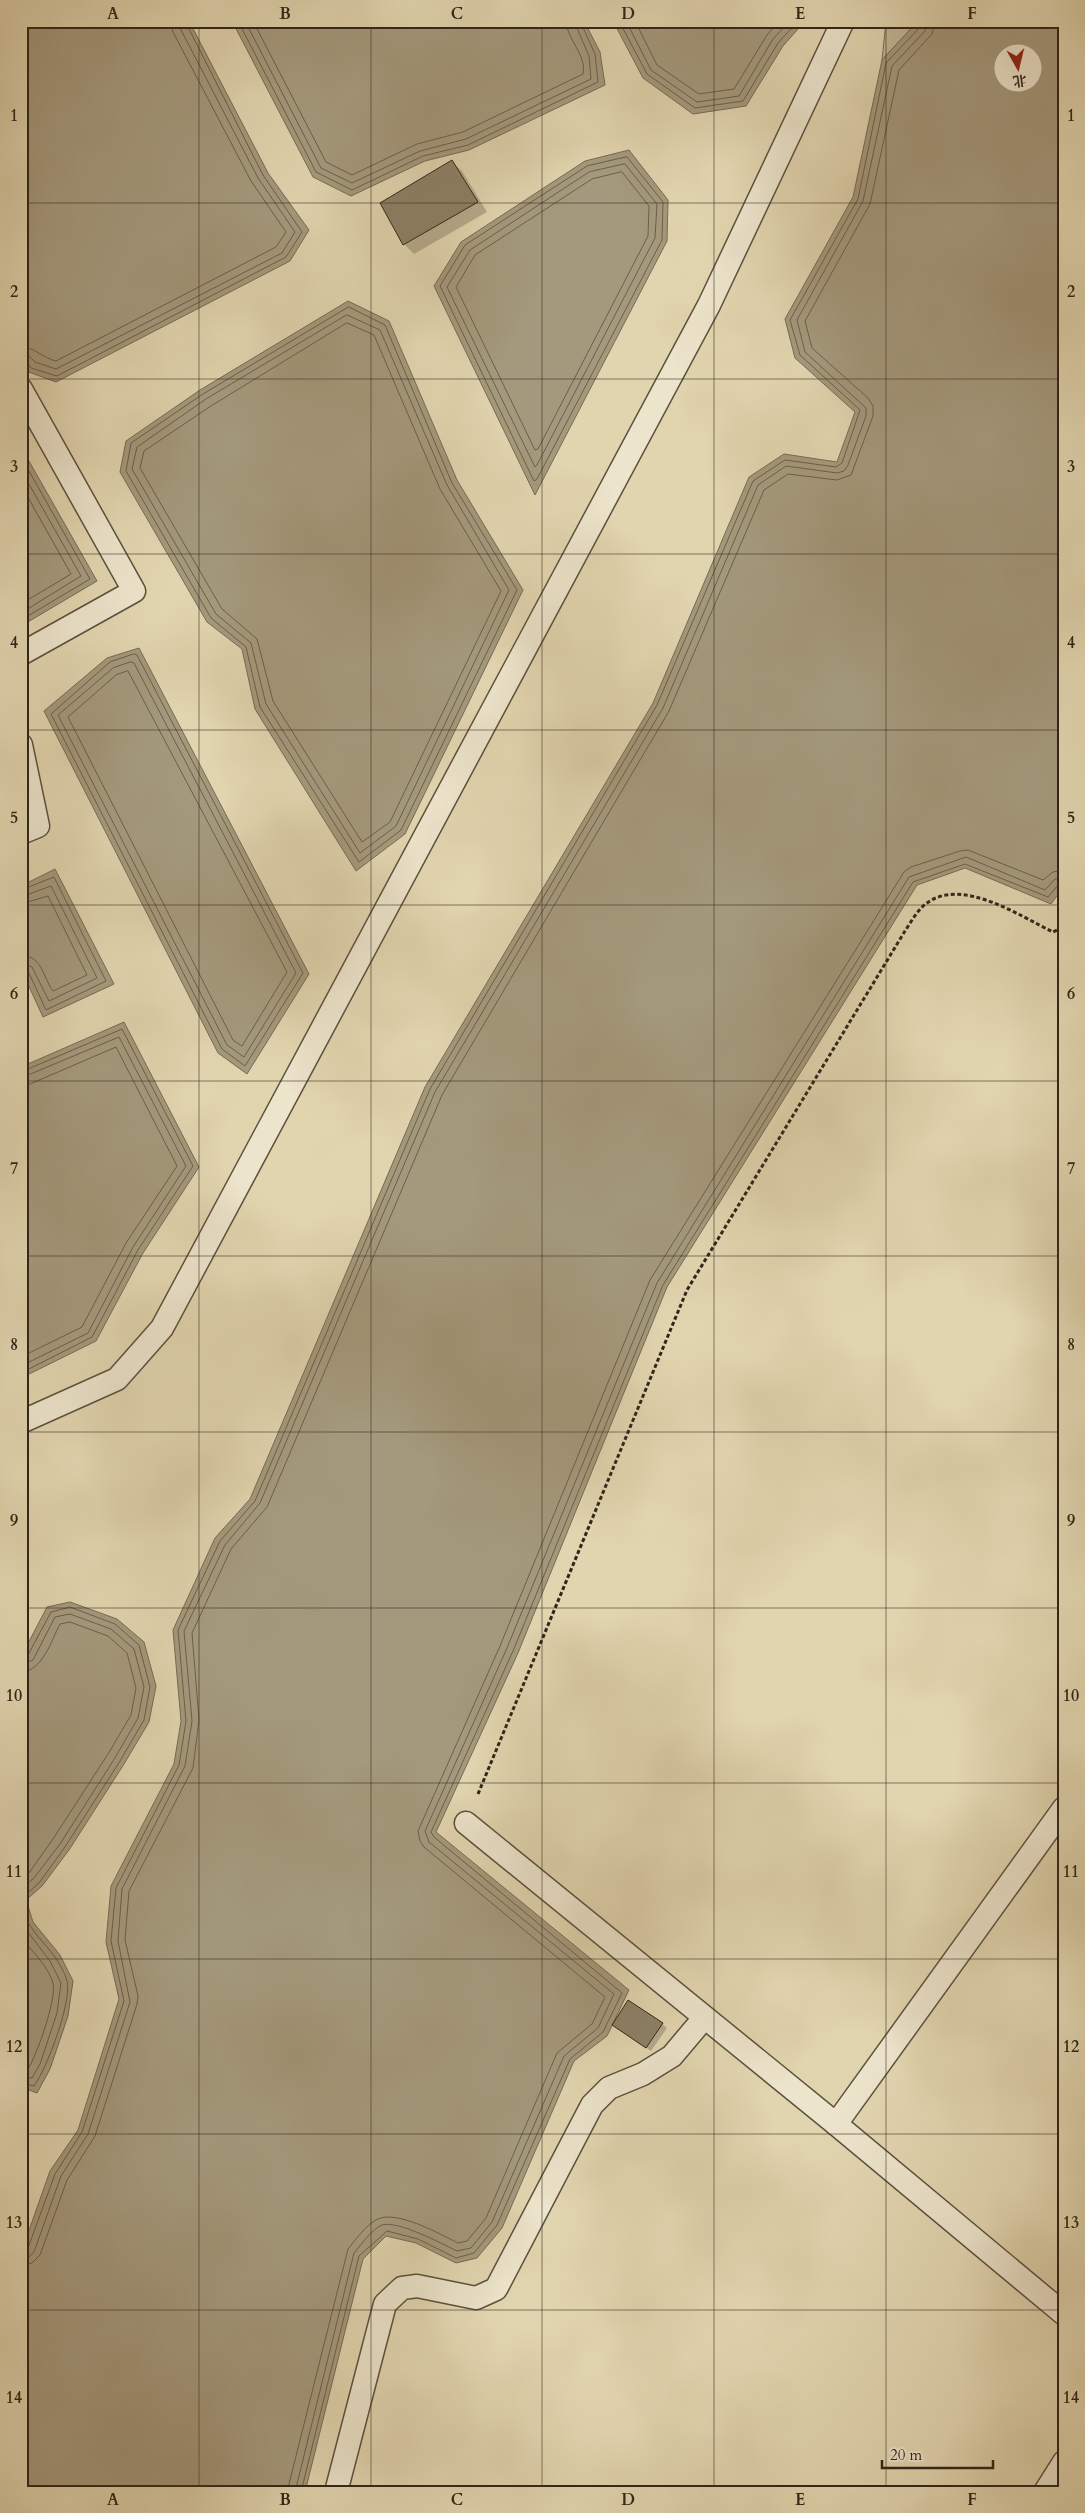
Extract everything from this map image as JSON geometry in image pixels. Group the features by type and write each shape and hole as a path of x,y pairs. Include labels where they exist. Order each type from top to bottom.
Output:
{"lane":[{"path":"21,1422 117,1379 162,1328 709,305 843,21"},
{"path":"21,390 134,591 21,654"},
{"path":"21,745 38,826 21,833"},
{"path":"836,2124 1064,1808"},
{"path":"466,1823 836,2124 1064,2314"},
{"path":"336,2492 385,2304 402,2288 417,2286 476,2298 496,2289 592,2105 609,2088 643,2074 672,2056 704,2018"},
{"path":"1045,2492 1064,2462"}],"path":[{"path":"466,1823 687,1290 905,931 927,903 949,894 977,896 1054,932 1064,926"}],"shaded area":[{"path":"886,21 918,21 882,60"}],"water":[{"path":"21,21 189,21 268,173 309,230 290,261 56,382 26,371 21,361"},
{"path":"232,21 584,21 600,52 605,85 469,150 425,161 351,196 313,177"},
{"path":"613,21 805,21 783,46 746,106 693,114 643,78"},
{"path":"918,21 1064,21 1064,886 1051,904 965,868 917,885 667,1287 518,1653 436,1832 629,1990 607,2036 574,2061 502,2228 477,2258 456,2263 416,2243 386,2236 363,2259 305,2492 21,2492 21,2253 50,2171 78,2130 119,1999 106,1942 111,1886 174,1764 181,1721 173,1630 215,1538 250,1499 425,1087 653,703 749,477 784,454 837,462 855,412 795,358 785,319 853,197 882,60"},
{"path":"629,150 668,200 667,241 535,495 434,286 461,242 585,161"},
{"path":"348,301 389,321 457,480 523,590 405,834 356,871 255,709 242,649 207,622 120,472 126,441 200,390"},
{"path":"21,447 97,581 21,626"},
{"path":"139,648 309,974 247,1074 218,1053 44,711 107,658"},
{"path":"55,869 114,984 43,1017 21,969 21,886"},
{"path":"124,1022 199,1167 143,1253 96,1341 21,1378 21,1067"},
{"path":"70,1602 117,1619 144,1642 156,1686 149,1722 124,1764 69,1850 42,1886 26,1900 33,1922 60,1955 73,1981 68,2016 50,2069 37,2093 21,2087 21,1657 47,1607"}],"building":[{"path":"452,160 478,202 403,245 380,203"},
{"path":"628,2000 663,2023 646,2048 612,2025"}]}
